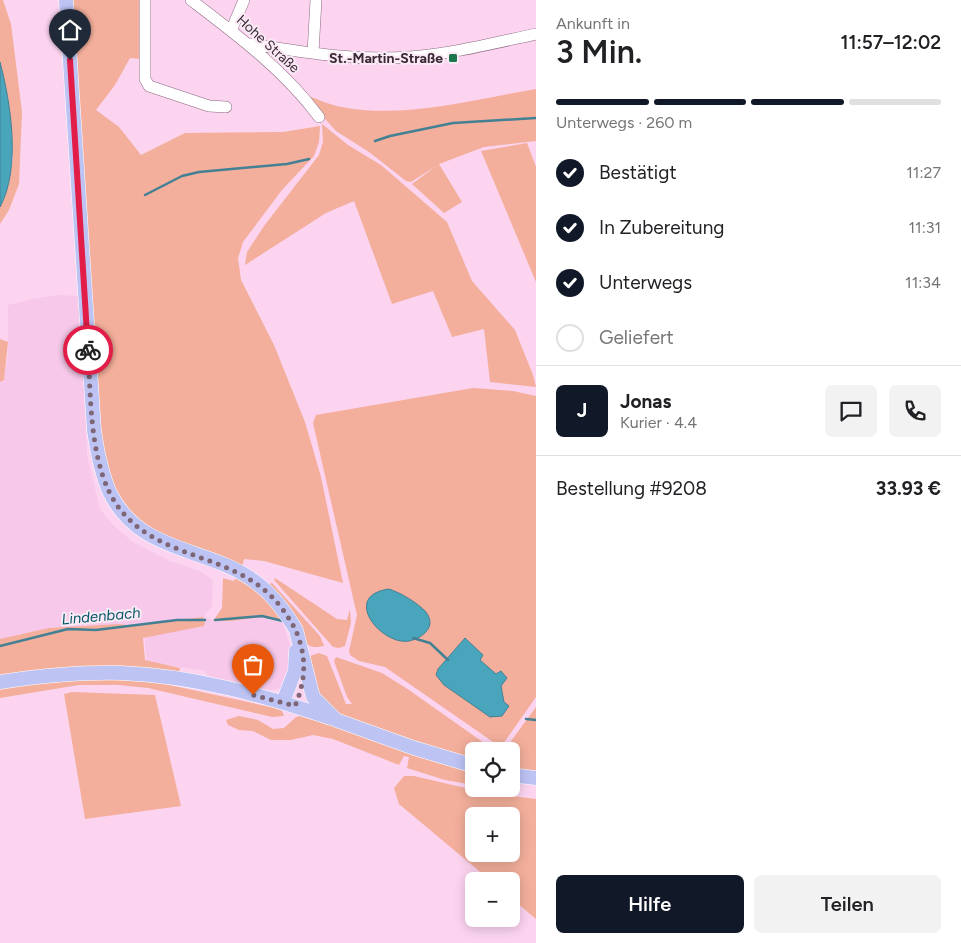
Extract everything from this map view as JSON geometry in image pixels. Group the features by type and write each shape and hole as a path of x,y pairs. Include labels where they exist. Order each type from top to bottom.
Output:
{"main road":[{"path":"66,0 94,421 98,453 106,485 127,517 146,534 172,547 248,577 266,591 296,630 313,697 336,720"},
{"path":"284,612 293,634 297,656 289,704"},
{"path":"289,704 302,688 305,667"},
{"path":"0,682 79,674 121,673 192,682 289,704 414,748 465,763"}],"street":[{"path":"145,0 145,79 149,86 209,106 226,107"},
{"name":"Hohe Straße","path":"191,0 250,44 307,102 319,117"},
{"path":"232,31 244,0"},
{"path":"313,53 316,0"},
{"path":"250,44 313,53 408,57 475,47 536,34"}],"shaded area":[{"path":"0,0 3,0 11,24 22,112 19,184 9,210 0,224 0,208 9,183 13,158 11,125 0,61"},
{"path":"72,0 140,0 141,59 130,58 115,85 96,110 119,127 141,155 185,133 283,132 320,126 319,142 314,156 282,190 243,242 238,258 241,280 274,345 305,422 321,477 343,583 264,561 244,559 242,567 190,548 156,532 141,522 128,509 118,494 103,455"},
{"path":"536,89 536,141 484,147 439,164 462,202 444,213 412,184 436,166 411,182 406,181 369,152 336,131 303,94 341,107 394,111 442,106"},
{"path":"322,124 348,145 381,165 447,222 472,281 515,330 536,387 490,382 484,329 452,337 433,291 392,304 354,201 326,213 245,265 247,252 264,226 319,155 323,142"},
{"path":"527,143 536,167 536,282 481,151"},
{"path":"58,295 80,296 87,455 100,509 113,525 133,542 170,561 200,571 213,580 212,606 204,616 213,621 262,617 283,622 292,653 292,662 282,688 271,690 258,689 207,678 206,671 147,662 143,623 0,645 0,382 4,380 8,354 8,305"},
{"path":"0,339 8,342 4,380 0,382"},
{"path":"473,388 513,391 536,396 536,697 504,742 493,742 385,667 359,661 350,655 349,651 357,615 313,423 316,415","holes":["465,638 480,660 496,674 504,702 438,670"]},
{"path":"223,578 233,581 237,578 264,596 283,622 262,617 213,621 222,608"},
{"path":"275,578 337,619 347,620 350,609 351,623 345,646 333,647 274,580"},
{"path":"272,583 320,636 324,646 312,647 304,641 269,584"},
{"path":"203,617 204,626 143,638 145,660 180,668 178,676 0,678 0,639 49,628 119,624 132,626"},
{"path":"319,653 327,656 346,704 352,704 347,697 334,661 336,657 382,673 483,742 465,742 465,758 341,715 314,691 308,663 310,656"},
{"path":"80,678 156,682 275,708 282,711 284,716 272,717 148,688 119,685 79,685 0,698 0,688"},
{"path":"72,692 155,695 181,806 85,819 64,694"},
{"path":"536,707 536,774 520,771 520,742 510,742"},
{"path":"239,716 258,720 273,729 284,728 299,716 358,733 465,769 465,783 445,780 407,768 409,757 404,756 399,765 333,739 313,735 291,740 271,740 253,731 239,730 228,725 226,720"},
{"path":"404,776 414,776 465,788 465,797 520,797 536,799 536,919 520,906 520,872 480,872 468,862 520,862 520,807 465,807 465,859 399,804 394,788"}],"water":[{"path":"0,62 8,97 12,155 10,174 0,207"},
{"path":"389,589 417,604 429,616 429,626 424,634 409,641 398,640 378,629 370,620 367,610 368,601 375,593"},
{"path":"465,638 483,655 480,660 496,674 501,671 507,678 501,686 504,702 509,706 502,716 490,717 444,685 436,675 438,669"}],"waterway":[{"path":"375,141 453,123 536,118"},
{"path":"145,195 182,176 199,172 287,164 309,159"},
{"name":"Lindenbach","path":"215,620 262,616 283,621"},
{"name":"Lindenbach","path":"0,646 68,629 96,630 177,620 205,620"},
{"name":"Lindenbach","path":"413,638 430,643 448,660"},
{"name":"Lindenbach","path":"526,719 536,720"}],"way so far":[{"path":"88,350 94,430 98,453 106,485 118,506 146,534 172,547 219,564 253,580 275,600 296,630 300,640 305,667 302,688 295,706 253,695"}],"place":[{"name":"St.-Martin-Straße","path":"453,58"}],"route":[{"path":"70,60 88,350"}]}
